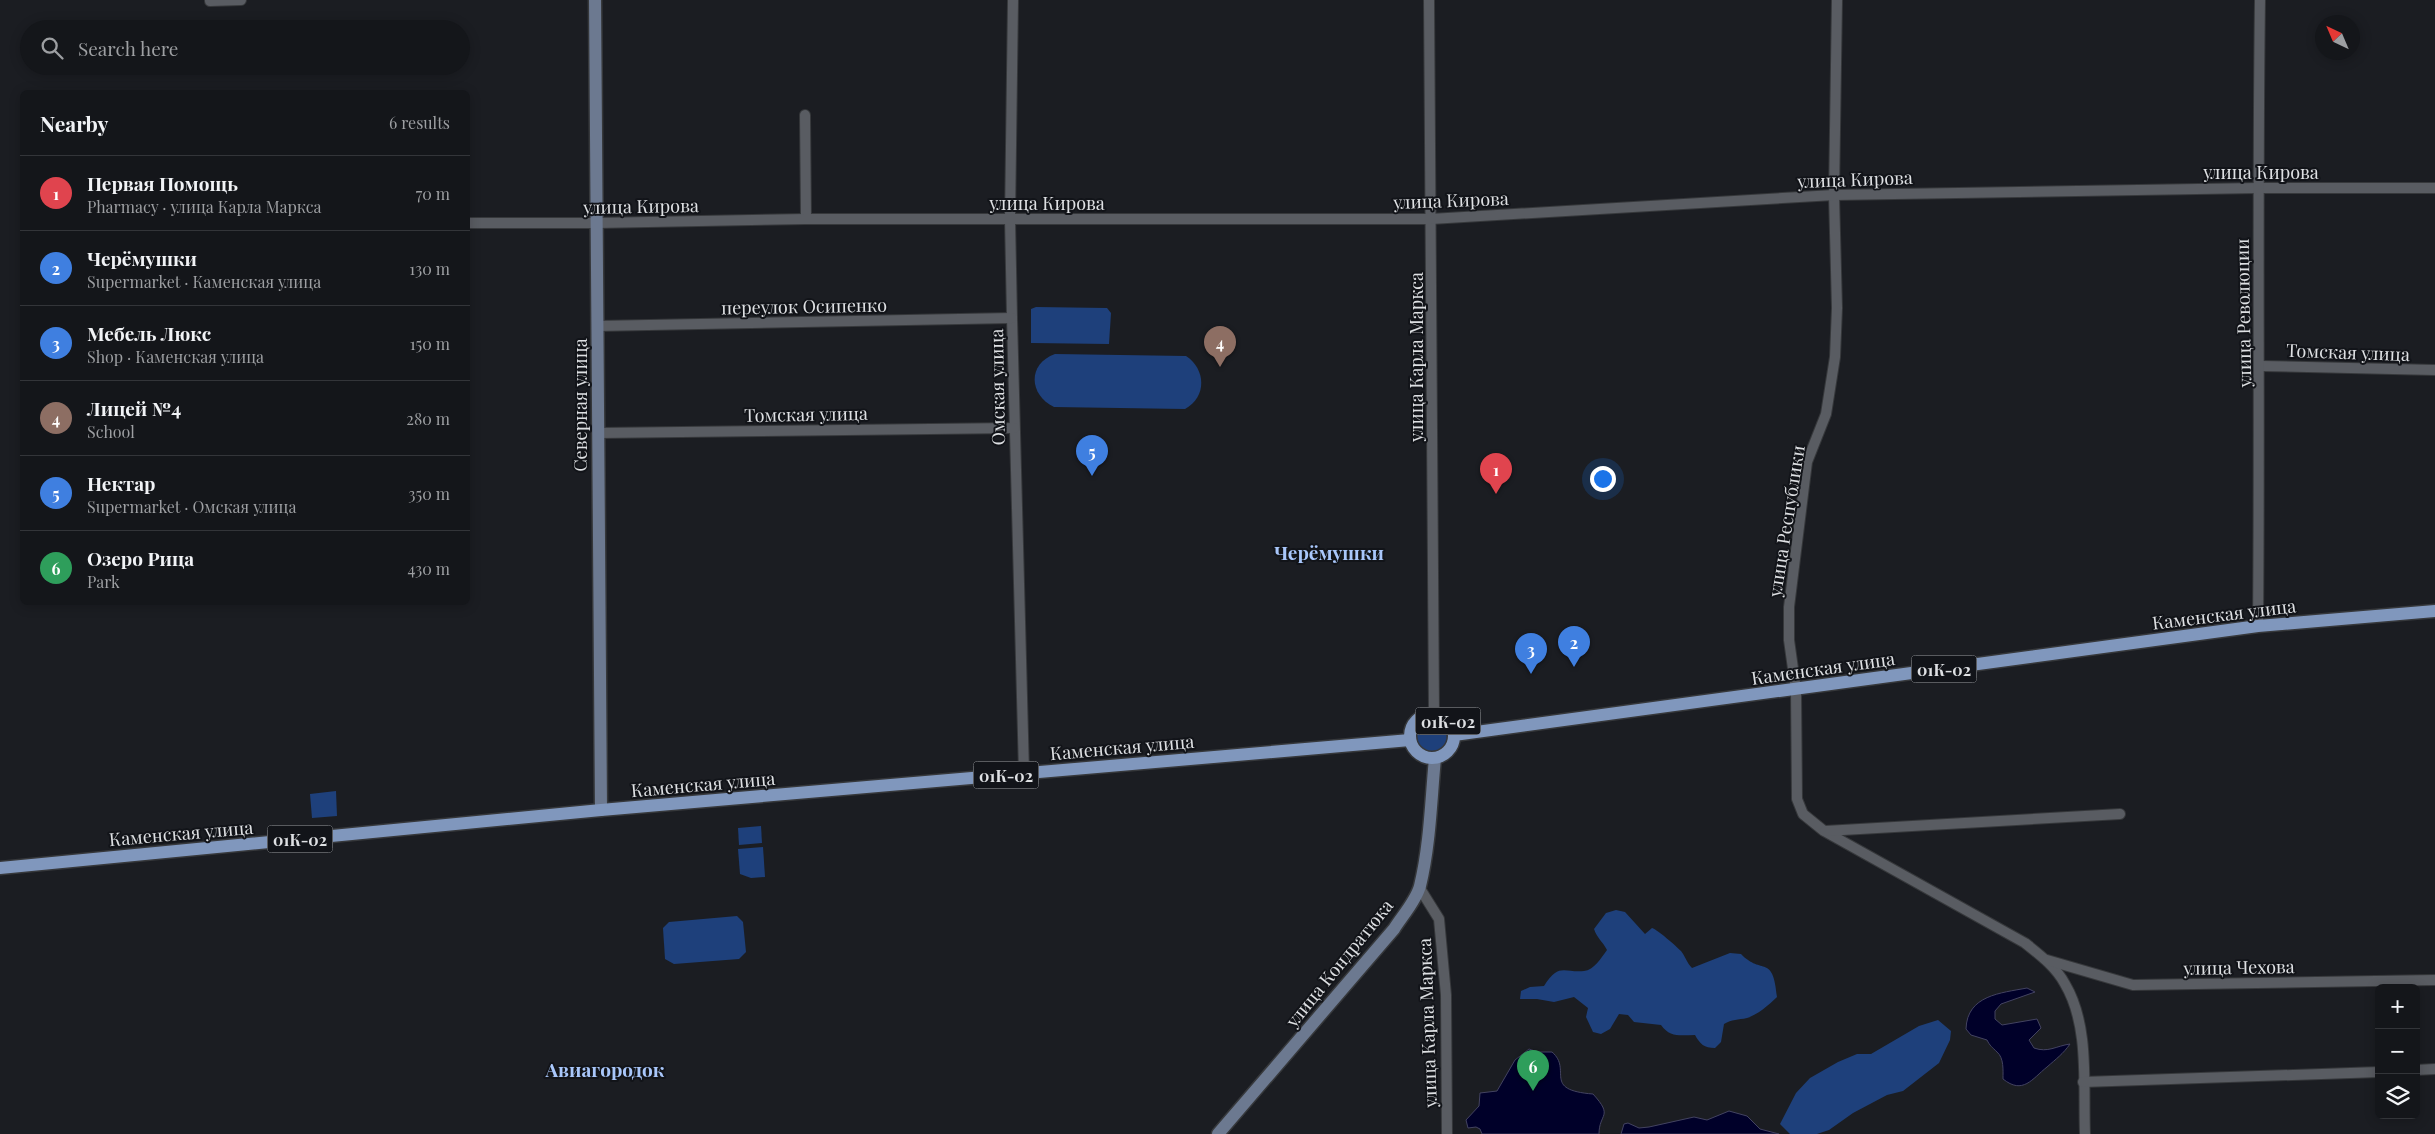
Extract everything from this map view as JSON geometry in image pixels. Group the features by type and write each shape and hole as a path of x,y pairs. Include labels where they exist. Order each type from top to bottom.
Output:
{"main road":[{"name":"Каменская улица","path":"1454,735 2258,626 2435,611"},
{"name":"01К-02","path":"1434,714 1446,719 1453,729 1454,735 1451,748 1447,753 1435,758 1422,756 1412,746 1410,740 1412,727 1416,721 1427,715 1434,714"},
{"name":"Каменская улица","path":"0,868 601,810 1410,740"}],"street":[{"path":"210,1 241,0"},
{"name":"Северная улица","path":"595,0 601,810"},
{"name":"Омская улица","path":"1013,0 1010,219 1024,773"},
{"name":"улица Карла Маркса","path":"1429,0 1434,714"},
{"name":"улица Республики","path":"1837,0 1834,195 1838,308 1835,357 1826,414 1807,462 1789,607 1788,640 1796,690 1797,798 1803,814 1824,831 2025,943 2047,960"},
{"name":"улица Революции","path":"2258,626 2261,366 2258,188 2260,0"},
{"path":"805,115 806,219"},
{"name":"улица Кирова","path":"470,223 806,219 1431,219 1834,195 2258,188 2435,188"},
{"name":"переулок Осипенко","path":"597,326 1012,318"},
{"name":"Томская улица","path":"2261,366 2435,370"},
{"name":"Томская улица","path":"598,433 1014,428"},
{"name":"улица Кондратюка","path":"1218,1134 1394,929 1419,887 1428,832 1435,758"},
{"path":"1824,831 2120,814"},
{"name":"улица Карла Маркса","path":"1419,887 1439,919 1446,995 1447,1134"},
{"path":"2047,960 2065,983 2076,1007 2082,1029 2085,1134"},
{"name":"улица Чехова","path":"2047,960 2133,985 2435,980"},
{"path":"2420,1070 2435,1069"},
{"path":"2083,1082 2375,1072"}],"shaded area":[{"path":"1036,307 1107,308 1111,313 1109,344 1031,343 1031,309"},
{"path":"1055,354 1186,356 1193,362 1200,375 1200,390 1192,404 1185,409 1054,407 1040,395 1036,388 1035,380 1036,372 1040,365"},
{"path":"1432,717 1446,722 1451,736 1446,750 1432,755 1418,750 1413,736 1418,722"},
{"path":"336,791 337,816 312,818 310,794"},
{"path":"761,826 762,843 739,845 738,828"},
{"path":"763,847 765,877 751,878 740,874 738,849"},
{"path":"1616,910 1625,912 1645,934 1652,928 1662,935 1681,951 1692,968 1730,953 1741,954 1755,964 1769,970 1773,975 1777,997 1755,1015 1732,1020 1724,1024 1721,1042 1715,1048 1703,1045 1695,1035 1672,1034 1661,1025 1634,1022 1628,1015 1619,1014 1610,1029 1601,1034 1593,1032 1586,1017 1588,1008 1574,997 1554,1002 1520,999 1521,991 1530,987 1544,986 1558,971 1584,971 1594,966 1607,950 1594,929 1606,913"},
{"path":"737,916 743,922 746,952 739,959 674,964 665,959 663,928 669,922"},
{"path":"2027,988 2035,992 2001,1004 1995,1011 1995,1019 2002,1025 2037,1019 2041,1028 2029,1040 2034,1048 2048,1049 2070,1044 2065,1051 2027,1084 2016,1086 2003,1079 2001,1057 1987,1040 1971,1035 1966,1029 1972,1009 1979,1002 1997,994"},
{"path":"1938,1020 1951,1031 1950,1040 1939,1063 1903,1091 1887,1095 1853,1113 1829,1130 1817,1134 1790,1134 1780,1124 1796,1093 1810,1078 1838,1062 1857,1054 1871,1054 1919,1026"},
{"path":"1529,1049 1538,1052 1552,1052 1558,1059 1563,1084 1577,1092 1593,1094 1599,1101 1603,1107 1604,1115 1599,1134 1482,1134 1480,1129 1476,1127 1468,1128 1466,1120 1479,1106 1480,1093 1497,1091 1515,1060"},
{"path":"1729,1111 1747,1116 1760,1129 1779,1134 1621,1134 1624,1124 1628,1123 1639,1128 1649,1127 1694,1117 1707,1120"}],"place":[{"name":"Лицей №4","path":"1220,367"},
{"name":"Нектар","path":"1092,476"},
{"name":"Первая Помощь","path":"1496,494"},
{"name":"Черёмушки","path":"1574,667"},
{"name":"Мебель Люкс","path":"1531,674"},
{"name":"Озеро Рица","path":"1533,1091"}],"district":[{"name":"Черёмушки","path":"1329,552"},
{"name":"Авиагородок","path":"605,1069"}]}
